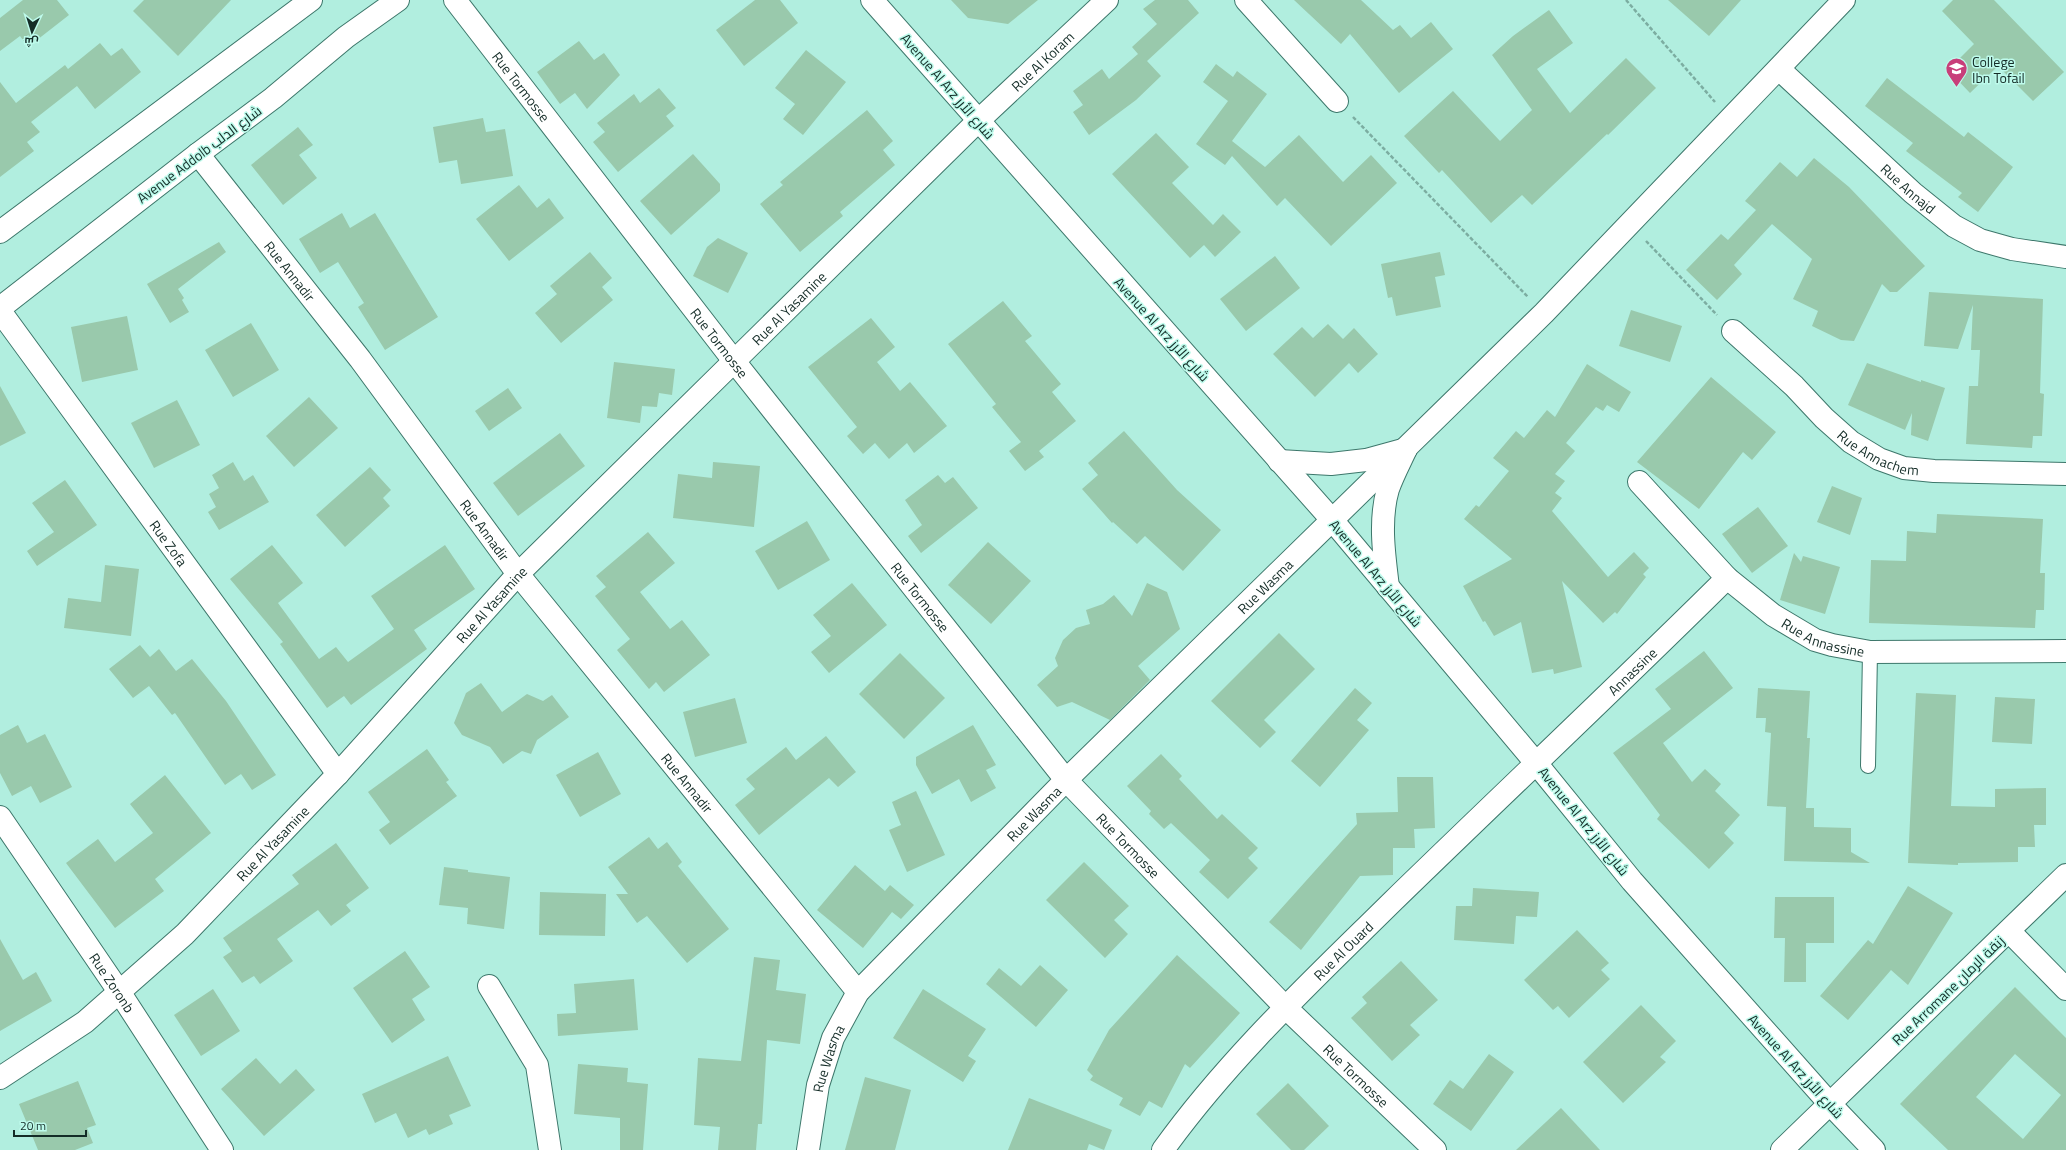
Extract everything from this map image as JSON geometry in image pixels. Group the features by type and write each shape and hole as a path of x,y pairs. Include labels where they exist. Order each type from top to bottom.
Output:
{"street":[{"path":"0,232 311,0"},
{"name":"Avenue Addolb شارع الدلب","path":"0,309 198,154 273,98 346,37 398,0"},
{"name":"Rue Tormosse","path":"455,0 734,361 1066,780 1285,1006 1435,1150"},
{"name":"Avenue Al Arz شارع الأرز","path":"872,0 1332,522 1536,763 1632,881 1830,1104 1874,1150"},
{"name":"Rue Al Koram","path":"978,121 1107,0"},
{"path":"1246,0 1337,101"},
{"name":"Rue Wasma","path":"808,1150 818,1086 833,1038 858,992 1066,780 1332,522 1544,313 1844,0"},
{"name":"Rue Annajd","path":"1778,69 1913,193 1954,226 1980,240 1999,246 2044,255 2066,257"},
{"name":"Rue Al Yasamine","path":"0,1078 85,1022 120,993 185,934 338,774 518,574 978,121"},
{"name":"Rue Annadir","path":"198,154 360,359 518,574 858,992"},
{"name":"Rue Zofa","path":"0,309 338,774"},
{"name":"Rue Annachem","path":"1733,331 1794,386 1824,418 1851,442 1878,459 1904,468 1934,471 2066,474"},
{"path":"1279,461 1331,464 1366,460 1406,449"},
{"path":"1388,587 1384,554 1384,510 1388,490 1406,449"},
{"name":"Rue Annassine","path":"1639,482 1727,578 1773,615 1815,640 1832,645 1870,652 2066,651"},
{"name":"Annassine","path":"1536,763 1632,673 1727,578"},
{"name":"Rue Al Ouard","path":"1163,1150 1184,1121 1285,1006 1536,763"},
{"name":"Rue Zoronb","path":"0,817 120,993 222,1150"},
{"name":"Rue Arromane زنقة الرمان","path":"1782,1150 2066,875"},
{"path":"2009,931 2066,989"},
{"path":"489,986 537,1066 550,1150"}],"lane":[{"path":"1868,766 1870,652"}],"path":[{"path":"1626,0 1730,119"},
{"path":"1337,101 1544,313"},
{"path":"1629,224 1733,331"}],"building":[{"path":"23,0 57,0 69,15 28,47 20,36 0,51 0,18"},
{"path":"144,0 231,0 178,56 133,11"},
{"path":"755,0 780,0 798,23 744,66 716,30"},
{"path":"951,0 1038,0 1008,24 968,18"},
{"path":"1155,0 1188,0 1199,13 1147,61 1161,76 1136,100 1089,135 1073,112 1083,105 1073,91 1102,69 1109,79 1138,54 1132,47 1157,24 1143,9"},
{"path":"1294,0 1361,0 1393,30 1400,25 1411,38 1431,22 1453,49 1399,93 1350,34 1341,44"},
{"path":"1668,0 1741,0 1709,36"},
{"path":"1953,0 1994,0 2064,72 2033,101 1998,66 1970,93 1948,70 1974,44 1942,11"},
{"path":"1549,10 1573,43 1537,69 1570,113 1626,58 1656,88 1608,135 1607,134 1532,205 1522,195 1491,223 1442,170 1439,173 1404,136 1453,91 1500,141 1532,110 1492,55 1513,36"},
{"path":"579,41 594,60 604,53 620,75 587,109 575,93 560,104 537,72"},
{"path":"100,43 111,56 122,48 141,72 95,109 77,86 31,122 40,132 27,142 34,151 0,177 0,82 16,103 65,65 68,69"},
{"path":"806,50 846,82 803,135 783,119 795,104 775,88"},
{"path":"1216,64 1233,77 1237,71 1267,94 1232,141 1265,167 1299,135 1343,182 1371,155 1397,183 1331,246 1285,198 1277,206 1232,156 1225,165 1196,144 1228,101 1203,82"},
{"path":"1887,78 1964,137 1968,132 2013,167 1978,212 1958,197 1962,193 1906,151 1913,143 1865,106"},
{"path":"659,88 676,108 666,116 674,126 618,172 593,142 605,132 597,123 634,94 640,103"},
{"path":"867,110 893,141 883,150 895,165 840,212 843,216 800,252 760,204 783,185 780,182"},
{"path":"483,118 486,132 505,129 513,176 461,184 457,160 439,163 433,127"},
{"path":"298,127 313,145 299,155 317,178 283,205 251,165"},
{"path":"1156,133 1189,167 1172,183 1213,225 1223,214 1241,232 1215,257 1204,245 1190,258 1112,174"},
{"path":"693,154 720,184 720,191 671,235 640,201"},
{"path":"1814,158 1849,187 1925,266 1897,292 1890,292 1882,284 1854,341 1841,340 1812,326 1818,311 1793,299 1812,259 1772,224 1734,265 1742,274 1717,300 1686,270 1721,234 1728,240 1756,210 1745,201 1780,162 1797,177"},
{"path":"519,185 537,208 549,198 564,218 509,261 476,219"},
{"path":"342,213 350,228 375,213 438,317 385,350 358,307 364,303 338,262 320,273 299,239"},
{"path":"718,238 748,253 728,293 693,276 707,247"},
{"path":"219,242 226,252 178,289 184,298 182,300 189,312 170,323 147,284"},
{"path":"590,252 612,278 602,287 613,300 561,343 535,313 557,294 550,286"},
{"path":"1440,252 1445,275 1435,277 1441,307 1396,316 1392,297 1388,298 1381,264"},
{"path":"1275,256 1300,288 1246,331 1220,299"},
{"path":"1929,292 2043,299 2040,393 2044,394 2042,436 2033,436 2032,448 1966,444 1969,386 1978,386 1980,350 1971,350 1973,305 1958,349 1924,346"},
{"path":"1003,301 1032,336 1025,341 1061,384 1052,392 1076,421 1039,451 1044,457 1025,471 1009,451 1021,442 992,407 996,404 948,344"},
{"path":"1631,310 1682,326 1670,362 1619,346"},
{"path":"127,316 138,370 82,382 71,327"},
{"path":"871,318 895,347 877,362 900,391 910,382 947,426 914,453 907,443 889,459 875,443 863,454 847,436 857,427 808,367"},
{"path":"251,323 279,370 233,397 205,350"},
{"path":"1328,324 1343,339 1354,328 1378,354 1358,373 1349,363 1315,397 1273,354 1302,327 1313,338"},
{"path":"614,362 675,369 672,395 659,393 657,407 642,406 640,423 607,418"},
{"path":"1867,363 1921,382 1921,380 1945,388 1928,441 1911,435 1912,413 1905,430 1848,405"},
{"path":"1587,364 1631,392 1619,412 1607,405 1603,411 1596,407 1566,443 1575,451 1555,474 1565,481 1555,493 1562,498 1552,511 1608,577 1634,552 1649,568 1643,574 1646,577 1617,614 1615,612 1603,623 1562,581 1582,667 1554,674 1553,669 1532,673 1521,622 1494,636 1485,621 1483,622 1463,586 1512,559 1464,519 1476,505 1479,507 1509,471 1493,458 1516,431 1524,438 1547,410 1555,417"},
{"path":"1711,377 1776,432 1752,460 1743,452 1699,509 1637,462"},
{"path":"0,386 26,433 0,446"},
{"path":"508,388 522,408 489,431 475,411"},
{"path":"309,397 338,428 294,467 266,436"},
{"path":"177,400 200,445 154,468 131,423"},
{"path":"1124,431 1177,490 1221,530 1183,571 1145,536 1137,544 1113,522 1112,523 1082,489 1098,475 1088,463"},
{"path":"560,433 585,466 518,516 493,483"},
{"path":"233,462 244,481 253,475 269,502 219,530 208,512 216,507 209,494 219,488 212,475"},
{"path":"713,462 760,466 754,527 673,518 678,474 712,478"},
{"path":"370,467 391,490 383,498 390,506 345,547 316,515"},
{"path":"938,475 945,483 953,477 978,508 921,553 908,536 922,525 905,500"},
{"path":"65,480 97,525 37,566 27,551 54,532 32,503"},
{"path":"1832,486 1862,498 1850,535 1817,522"},
{"path":"1758,507 1788,546 1752,573 1722,534"},
{"path":"1937,514 2043,519 2040,573 2045,573 2044,610 2036,610 2035,628 1869,623 1871,560 1906,561 1907,531 1936,533"},
{"path":"807,521 830,560 778,590 755,551"},
{"path":"648,532 675,563 640,592 670,629 682,620 710,655 664,692 656,682 649,689 617,650 630,639 595,596 606,587 596,576"},
{"path":"988,542 1031,581 991,624 948,585"},
{"path":"272,545 303,583 278,603 319,659 336,647 348,662 394,629 371,596 445,545 475,589 414,630 427,649 351,705 344,696 327,708 280,644 283,642 230,579"},
{"path":"1794,553 1801,562 1803,556 1840,567 1825,614 1780,600"},
{"path":"105,565 139,569 131,636 64,628 68,598 101,602"},
{"path":"852,583 887,625 829,673 811,652 831,636 813,615"},
{"path":"1147,583 1167,592 1180,629 1138,666 1150,680 1110,720 1072,702 1057,707 1037,685 1058,666 1055,658 1063,640 1076,628 1090,624 1086,610 1103,604 1114,595 1132,616"},
{"path":"1279,633 1315,669 1264,720 1276,732 1260,748 1211,701"},
{"path":"140,645 150,657 159,649 176,671 192,659 226,701 276,775 252,790 241,774 225,785 175,713 172,715 149,686 133,698 109,669"},
{"path":"1704,651 1733,688 1663,743 1692,782 1705,769 1721,784 1715,791 1740,815 1724,833 1734,843 1709,869 1657,819 1660,815 1613,753 1671,709 1655,689"},
{"path":"900,653 945,698 904,739 859,694"},
{"path":"481,683 502,712 527,694 543,701 552,695 569,717 537,740 531,754 522,751 503,764 490,747 462,735 454,723 466,693"},
{"path":"1355,688 1372,703 1357,720 1369,730 1320,787 1291,761"},
{"path":"1758,688 1810,691 1807,738 1810,738 1806,808 1814,808 1814,827 1851,828 1851,852 1870,863 1784,861 1786,807 1767,806 1771,733 1765,732 1766,718 1756,718"},
{"path":"1916,693 1956,695 1951,806 1995,807 1995,789 2046,788 2046,825 2034,825 2035,847 2018,847 2018,862 1958,863 1958,865 1908,863"},
{"path":"1995,697 2035,699 2032,744 1992,742"},
{"path":"735,698 747,743 695,757 683,712"},
{"path":"18,725 27,743 45,734 72,787 40,803 31,786 12,796 0,773 0,735"},
{"path":"973,725 996,765 986,770 996,788 971,802 959,779 932,794 916,765 916,757"},
{"path":"826,736 856,772 838,787 829,778 759,835 735,805 755,789 746,779 786,747 796,760"},
{"path":"427,749 449,780 446,782 457,796 390,845 379,830 390,822 368,792"},
{"path":"598,752 621,794 580,817 556,775"},
{"path":"1161,754 1182,776 1179,779 1217,819 1222,814 1258,848 1248,858 1258,868 1228,899 1199,872 1210,860 1171,823 1164,829 1149,814 1151,811 1127,786"},
{"path":"165,775 211,833 155,879 164,891 115,928 66,863 98,839 115,862 153,833 130,804"},
{"path":"1397,777 1433,777 1435,828 1414,829 1415,848 1393,848 1393,875 1360,876 1301,950 1269,922 1357,824 1356,813 1398,812"},
{"path":"916,791 945,855 907,872 889,830 901,825 892,802"},
{"path":"649,837 658,849 667,842 682,862 678,866 729,929 687,963 647,916 637,923 616,894 628,894 608,867"},
{"path":"336,843 369,888 346,905 351,911 331,926 318,910 277,939 293,961 260,984 254,976 242,983 223,957 232,951 223,938 299,884 292,875"},
{"path":"1084,862 1129,906 1114,920 1128,934 1105,958 1046,900"},
{"path":"855,865 885,891 890,885 914,905 901,919 892,912 863,948 817,910"},
{"path":"444,867 468,870 468,872 510,877 504,929 467,924 468,908 439,905"},
{"path":"1908,886 1953,913 1908,985 1891,970 1848,1020 1820,996 1868,940 1873,944"},
{"path":"1473,888 1539,892 1537,917 1516,916 1514,944 1454,940 1456,906 1472,906"},
{"path":"540,892 606,894 605,936 539,935"},
{"path":"1775,897 1834,897 1834,943 1806,943 1806,982 1784,982 1785,938 1774,938"},
{"path":"1577,930 1609,963 1601,970 1610,979 1569,1018 1558,1006 1553,1010 1524,980"},
{"path":"0,939 23,980 36,972 52,1001 0,1031"},
{"path":"405,951 430,987 412,999 425,1020 392,1043 353,988"},
{"path":"1177,955 1240,1013 1190,1068 1185,1064 1162,1108 1149,1101 1140,1116 1119,1105 1123,1098 1090,1080 1093,1076 1087,1070 1109,1030"},
{"path":"754,957 780,960 776,990 806,994 800,1044 767,1040 762,1124 758,1124 756,1150 718,1150 720,1127 694,1125 698,1058 741,1061"},
{"path":"1401,961 1438,1000 1410,1025 1420,1035 1392,1061 1351,1018 1367,1003 1362,997"},
{"path":"1040,965 1068,990 1036,1027 986,984 999,968 1021,986"},
{"path":"634,979 638,1030 558,1036 557,1014 576,1013 574,984"},
{"path":"2015,987 2066,1038 2066,1150 1948,1150 1900,1104","holes":["2015,1054 2061,1095 2023,1139 1976,1097"]},
{"path":"213,989 240,1031 201,1056 174,1015"},
{"path":"923,989 986,1029 968,1056 976,1061 963,1082 893,1038"},
{"path":"1641,1005 1676,1041 1660,1057 1666,1062 1623,1103 1583,1062"},
{"path":"1489,1054 1514,1072 1471,1131 1433,1104 1450,1080 1463,1089"},
{"path":"448,1056 471,1106 449,1115 453,1124 429,1135 426,1129 408,1138 396,1113 375,1123 362,1094"},
{"path":"256,1058 280,1084 296,1069 315,1090 264,1136 221,1089"},
{"path":"578,1064 628,1068 627,1082 648,1084 643,1150 620,1150 620,1118 574,1114"},
{"path":"865,1077 911,1090 895,1150 845,1150"},
{"path":"78,1081 96,1125 87,1128 93,1143 75,1150 38,1150 19,1104"},
{"path":"1288,1083 1329,1126 1304,1150 1291,1150 1256,1114"},
{"path":"1029,1098 1112,1130 1104,1150 1089,1144 1087,1150 1008,1150"},
{"path":"1561,1108 1600,1150 1516,1150"}],"place":[{"name":"College Ibn Tofail","path":"1957,88"}]}
